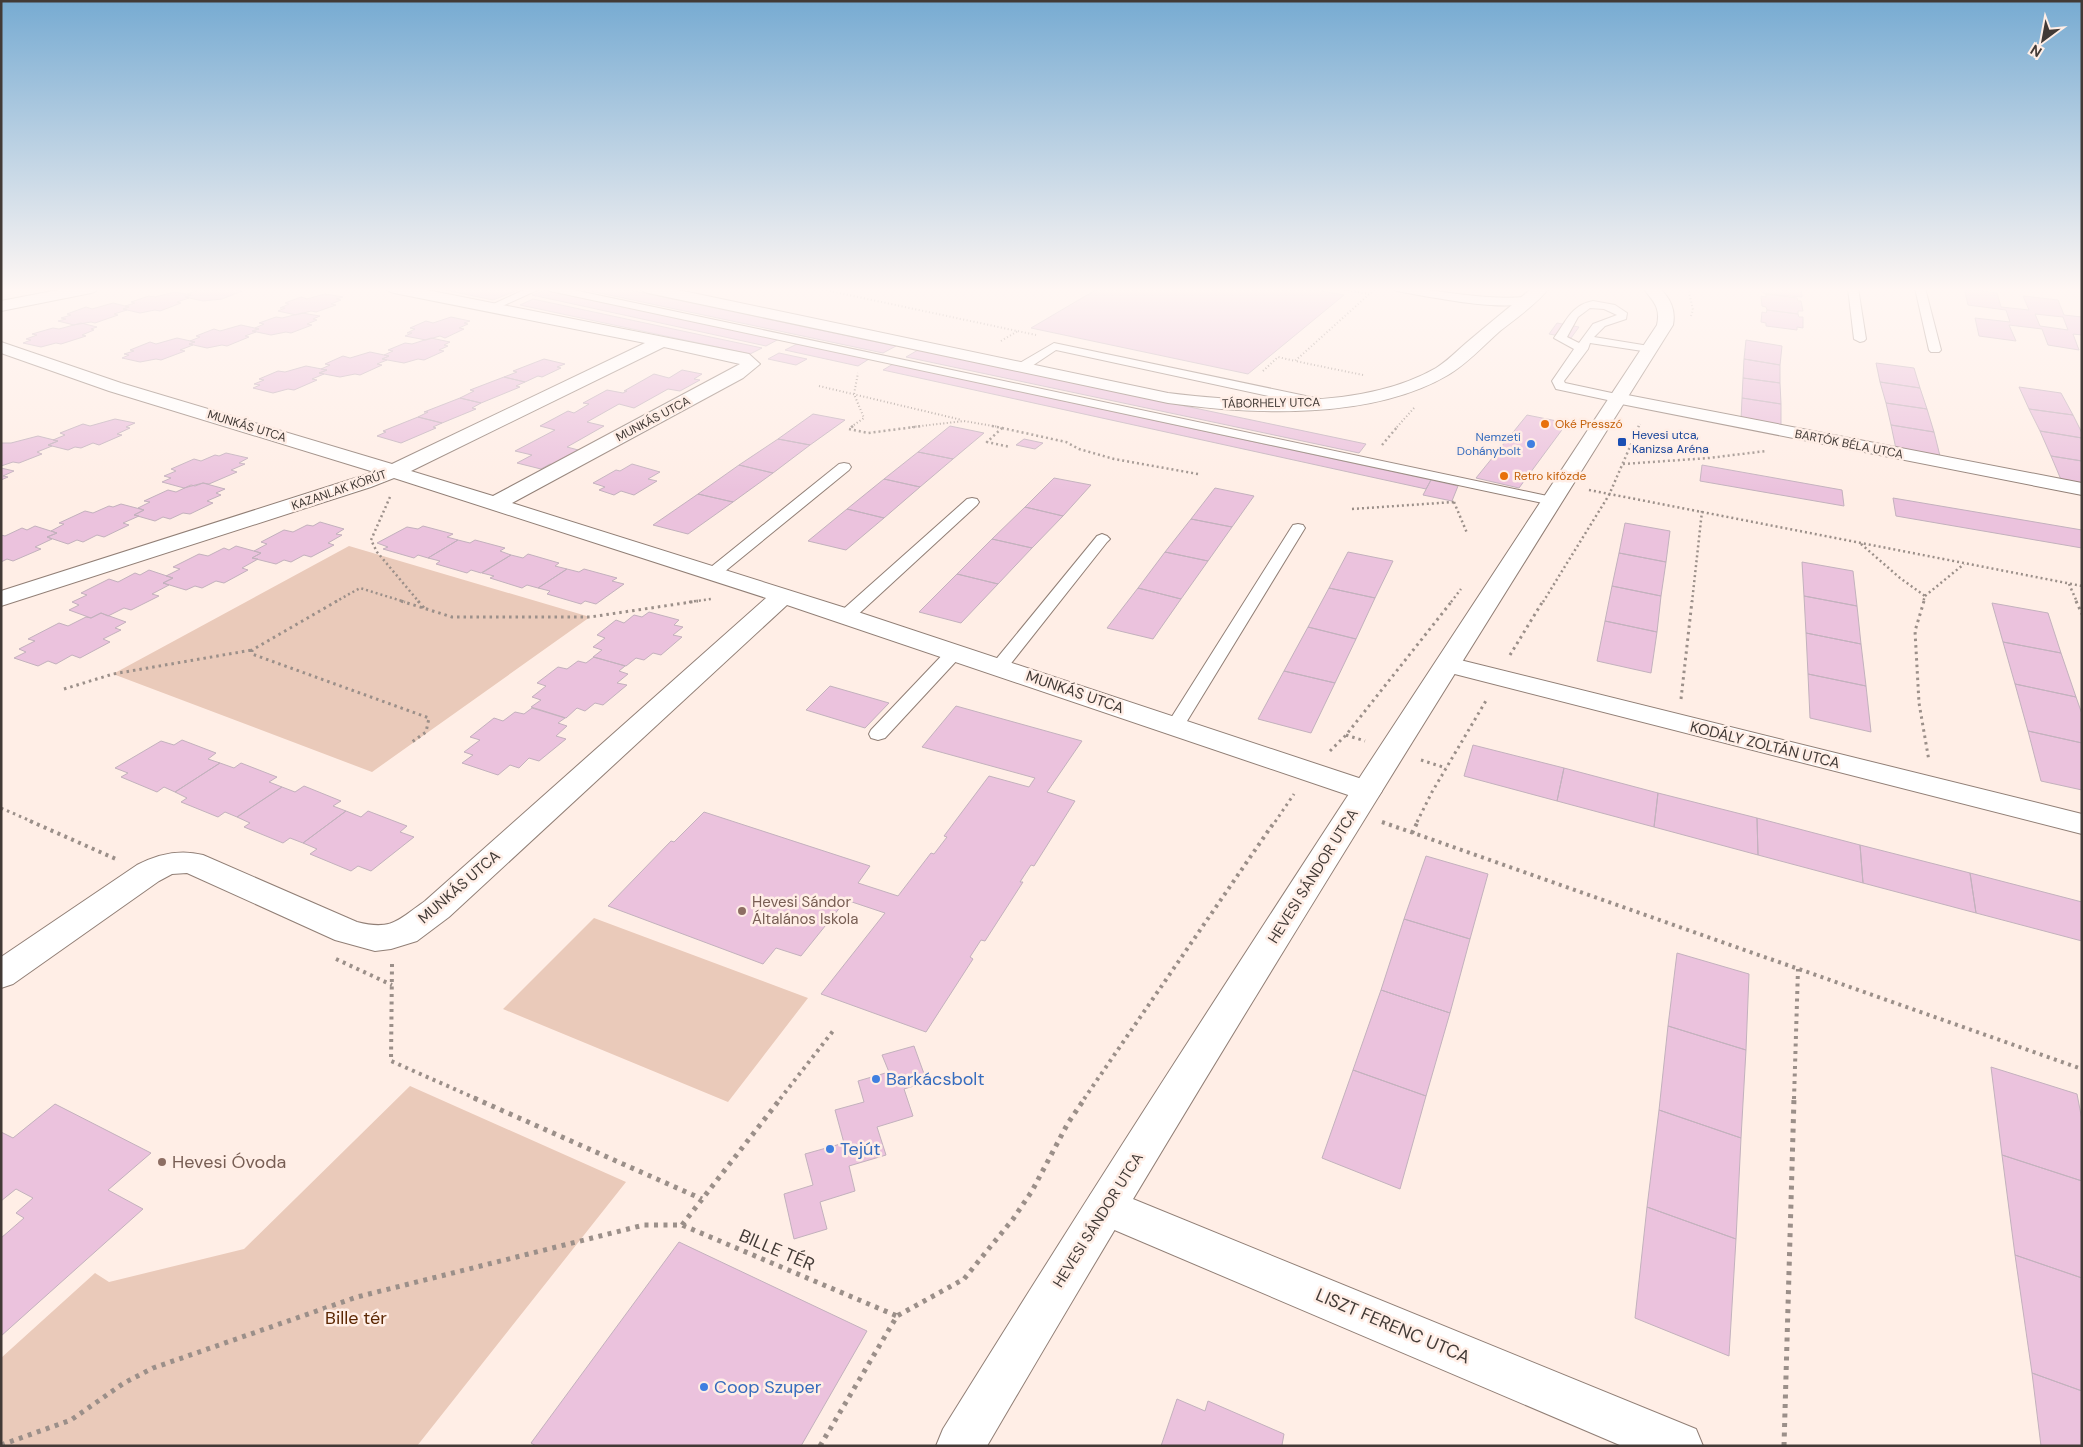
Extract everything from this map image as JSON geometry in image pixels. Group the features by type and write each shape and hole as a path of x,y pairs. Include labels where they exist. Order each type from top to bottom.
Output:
{"street":[{"name":"MUNKÁS UTCA","path":"25,356 115,387 242,424 846,616 999,667 1312,772 1360,801"},
{"name":"KAZANLAK KÖRÚT","path":"1,599 364,483 392,472 633,356"},
{"name":"MUNKÁS UTCA","path":"494,504 737,374 751,364 743,358 730,356"},
{"name":"TÁBORHELY UTCA","path":"968,356 1196,403 1252,406 1360,399 1405,388 1428,380 1443,371 1461,356"},
{"name":"HEVESI SÁNDOR UTCA","path":"960,1446 1106,1207 1360,801 1645,356"},
{"name":"BARTÓK BÉLA UTCA","path":"1617,398 2082,489"},
{"name":"MUNKÁS UTCA","path":"1,975 148,873 160,866 181,862 192,863 347,932 375,939 391,937 405,932 437,909 783,596"},
{"name":"KODÁLY ZOLTÁN UTCA","path":"1448,665 2082,824"},
{"name":"LISZT FERENC UTCA","path":"1106,1207 1679,1446"}],"lane":[{"path":"869,356 1467,483 1557,492"},
{"path":"1022,367 1039,356"},
{"path":"1098,356 1320,403"},
{"path":"1577,356 1558,381 1560,386 1617,398"},
{"path":"712,574 844,467"},
{"path":"846,616 972,502"},
{"path":"1175,726 1298,528"},
{"path":"999,667 1102,539"},
{"path":"878,734 954,653"}],"path":[{"path":"1301,356 1295,361 1381,378 1405,388"},
{"path":"881,358 859,368 854,394 864,418 849,429 868,433 964,421"},
{"path":"819,386 964,421 1066,442 1079,449 1114,459 1198,474"},
{"path":"1002,428 986,442 1010,447"},
{"path":"1623,464 1710,458 1774,450"},
{"path":"364,483 393,492 371,540 377,552 425,609"},
{"path":"1454,502 1467,483"},
{"path":"1557,492 1610,495 1702,511 1861,544 2082,586"},
{"path":"1412,832 1432,792 1499,678 1502,667 1610,495"},
{"path":"1352,509 1454,502"},
{"path":"1454,502 1467,533"},
{"path":"1680,701 1702,511"},
{"path":"1861,544 1900,578 1925,596"},
{"path":"1931,771 1919,703 1914,631 1925,596 1965,563"},
{"path":"2069,584 2082,614"},
{"path":"820,1446 897,1316 964,1279 1013,1219 1032,1191 1068,1123 1298,789 1346,735 1463,587"},
{"path":"64,690 113,674 252,650 360,588 452,617 590,617 718,598"},
{"path":"252,650 252,654 429,718 426,732 412,742"},
{"path":"1360,801 1412,832 2082,1069"},
{"path":"391,937 391,1061 702,1199"},
{"path":"1784,1446 1798,969"},
{"path":"682,1224 833,1031"},
{"name":"BILLE TÉR","path":"1,1445 71,1420 124,1383 153,1368 357,1297 644,1225 682,1224 897,1316"}],"green space":[{"path":"349,546 590,617 372,772 113,674"},
{"path":"594,918 808,998 728,1102 503,1009"},
{"name":"Bille tér","path":"410,1086 626,1182 417,1446 1,1446 1,1358 95,1273 109,1282 244,1249"}],"building":[{"path":"128,356 173,356 161,360 140,362 122,358"},
{"path":"343,356 350,358 358,356 389,356 382,359 387,360 377,364 382,365 360,375 340,377 319,373 327,370 321,369 330,365 325,364"},
{"path":"387,356 434,356 424,360 418,359 404,363 382,359 389,356"},
{"path":"774,356 791,356 807,359 796,365 768,359"},
{"path":"810,356 852,356 869,359 858,366"},
{"path":"944,356 1366,444 1359,453 906,357"},
{"path":"1161,356 1270,356 1248,374"},
{"path":"1744,356 1781,356 1780,365 1744,359"},
{"path":"544,359 565,364 557,367 561,368 542,377 538,376 525,382 504,377 517,372 513,371"},
{"path":"1744,359 1780,365 1780,383 1743,378"},
{"path":"1876,363 1914,368 1920,388 1880,382"},
{"path":"893,364 1431,480 1426,489 883,370"},
{"path":"306,366 327,370 319,373 324,374 312,379 317,380 294,390 288,389 273,393 253,388 260,385 254,384 264,380 259,379 278,371 285,372"},
{"path":"682,370 702,374 694,379 700,380 680,391 668,389 634,408 619,404 587,422 604,426 567,447 582,451 555,466 550,464 541,469 517,463 532,455 515,451 555,430 540,426 568,411 574,413 589,404 583,403 607,390 623,393 654,374 669,378"},
{"path":"504,377 525,382 516,386 520,387 481,403 460,398 474,391 470,390"},
{"path":"1743,378 1780,383 1781,404 1742,398"},
{"path":"1880,382 1920,388 1927,409 1886,403"},
{"path":"2019,387 2061,393 2073,415 2029,409"},
{"path":"460,398 481,403 472,408 476,409 442,423 418,417 428,412 424,412"},
{"path":"1742,398 1781,404 1781,426 1741,420"},
{"path":"1886,403 1927,409 1934,432 1891,425"},
{"path":"2029,409 2073,415 2082,433 2082,438 2040,431"},
{"path":"813,414 845,420 810,445 778,439"},
{"path":"1527,415 1567,423 1519,488 1476,478"},
{"path":"418,417 442,423 433,427 436,428 401,443 377,436 386,432 383,431"},
{"path":"115,419 135,423 126,427 130,428 117,434 122,435 99,445 93,443 81,448 75,447 68,450 48,445 58,441 53,440 65,435 60,433 83,424 90,426"},
{"path":"1891,425 1934,432 1940,456 1896,449"},
{"path":"950,426 984,433 953,459 918,452"},
{"path":"2040,431 2082,438 2082,461 2051,456"},
{"path":"38,436 58,441 48,445 52,446 37,452 42,454 19,463 13,462 1,466 1,443 11,443"},
{"path":"778,439 810,445 773,473 739,465"},
{"path":"1024,439 1043,443 1035,449 1016,445"},
{"path":"918,452 953,459 920,487 884,479"},
{"path":"226,453 248,458 239,463 245,464 231,470 237,472 209,484 203,483 184,488 162,482 171,478 164,476 176,471 171,469 194,459 201,461"},
{"path":"2051,456 2082,461 2082,485 2062,482"},
{"path":"632,464 660,472 648,479 657,481 634,495 621,491 614,495 599,490 605,487 593,483 616,470 620,471"},
{"path":"739,465 773,473 733,502 698,494"},
{"path":"1702,465 1842,490 1844,506 1700,481"},
{"path":"1,468 14,471 3,476 8,477 1,480"},
{"path":"1054,478 1091,485 1063,516 1025,507"},
{"path":"884,479 920,487 884,518 847,509"},
{"path":"1431,480 1458,486 1452,501 1423,495"},
{"path":"203,483 225,489 216,493 221,495 207,501 213,503 190,514 183,513 170,519 163,517 155,521 134,515 144,510 138,508 150,502 144,501 168,490 176,492 191,485 195,486"},
{"path":"1215,488 1254,496 1232,527 1191,519"},
{"path":"698,494 733,502 688,534 653,525"},
{"path":"1893,498 2082,530 2082,548 1896,516"},
{"path":"121,504 144,510 134,515 139,516 123,523 129,525 104,537 97,535 83,542 77,540 68,544 47,537 57,533 51,531 64,524 59,523 85,511 93,513 109,506 113,507"},
{"path":"1025,507 1063,516 1032,548 992,539"},
{"path":"847,509 884,518 846,550 808,541"},
{"path":"1191,519 1232,527 1208,561 1165,552"},
{"path":"320,522 344,529 336,534 342,535 328,543 334,545 311,557 304,555 291,562 284,560 276,564 252,558 261,553 254,551 267,544 261,542 284,530 293,532 307,525 313,526"},
{"path":"1625,523 1670,531 1666,562 1619,553"},
{"path":"35,526 57,533 47,537 52,539 35,547 41,549 13,561 7,559 1,562 1,535 5,536 22,528 27,530"},
{"path":"423,526 453,534 447,537 458,540 428,558 418,555 414,558 383,549 388,547 377,543 407,527 418,529"},
{"path":"992,539 1032,548 998,584 957,574"},
{"path":"458,540 470,543 475,540 505,548 500,551 511,555 481,573 471,570 467,573 436,564 440,561 428,558"},
{"path":"236,546 261,553 252,558 258,559 242,568 248,570 224,583 216,581 202,588 195,586 186,590 163,583 173,578 166,576 180,569 173,567 199,554 208,556 224,548 229,550"},
{"path":"1165,552 1208,561 1181,599 1138,588"},
{"path":"1348,552 1393,561 1375,598 1329,588"},
{"path":"1619,553 1666,562 1661,596 1612,586"},
{"path":"528,554 559,563 555,566 567,569 538,588 527,585 522,588 490,578 494,576 482,573 511,555 523,558"},
{"path":"1802,562 1853,571 1857,606 1804,596"},
{"path":"567,569 579,572 584,569 617,578 612,581 624,584 596,604 585,601 581,604 547,594 550,591 538,588"},
{"path":"149,570 173,578 163,583 169,585 152,594 159,596 131,610 124,608 108,616 101,613 91,618 69,610 79,605 72,602 87,595 81,593 109,579 118,582 135,573 140,575"},
{"path":"957,574 998,584 961,623 919,612"},
{"path":"1612,586 1661,596 1657,632 1605,621"},
{"path":"1138,588 1181,599 1153,639 1107,628"},
{"path":"1329,588 1375,598 1356,639 1308,627"},
{"path":"1804,596 1857,606 1861,644 1806,633"},
{"path":"1992,603 2048,613 2061,653 2003,642"},
{"path":"649,612 679,620 674,625 683,627 673,635 682,637 661,655 653,653 644,660 636,658 626,666 593,657 602,650 593,647 605,638 597,635 616,620 624,623 634,615 642,617"},
{"path":"101,613 126,622 115,628 121,630 103,639 110,642 80,658 72,655 56,664 48,661 38,666 14,658 26,652 19,649 35,641 28,639 59,623 68,626 86,617 91,618"},
{"path":"1605,621 1657,632 1651,673 1597,661"},
{"path":"1308,627 1356,639 1335,683 1284,671"},
{"path":"1806,633 1861,644 1866,686 1808,674"},
{"path":"2003,642 2061,653 2076,697 2015,684"},
{"path":"594,657 625,666 619,671 628,674 617,683 627,685 603,705 595,703 585,711 577,708 566,718 531,707 541,700 532,697 546,686 537,683 558,667 567,669 578,661 586,663"},
{"path":"1284,671 1335,683 1311,733 1258,719"},
{"path":"1808,674 1866,686 1871,732 1810,718"},
{"path":"2015,684 2076,697 2082,714 2082,743 2028,731"},
{"path":"830,686 889,703 865,728 806,710"},
{"name":"Hevesi Sándor Általános Iskola","path":"956,706 1082,741 1047,792 1075,801 1034,866 1031,865 1020,882 1023,882 985,941 981,940 970,957 973,959 926,1032 821,994 885,913 846,900 801,956 776,948 763,964 608,906 671,841 674,842 704,812 870,866 858,883 898,896 931,853 934,854 947,837 944,836 989,776 1029,787 1035,778 922,747"},
{"path":"532,708 565,718 558,723 567,726 556,736 566,739 539,761 529,758 519,768 510,765 498,775 462,763 473,755 464,752 480,740 470,737 494,718 503,721 515,712 524,714"},
{"path":"2028,731 2082,743 2082,790 2041,781"},
{"path":"182,740 216,753 208,759 220,763 175,792 164,787 157,792 121,777 128,773 115,768 161,741 174,745"},
{"path":"1473,745 1564,768 1557,801 1464,776"},
{"path":"220,763 234,768 241,763 277,777 269,782 282,787 237,817 225,812 218,817 181,802 187,798 175,792"},
{"path":"1564,768 1658,793 1654,827 1557,801"},
{"path":"304,786 341,801 333,806 346,811 303,843 290,838 283,843 244,827 250,823 237,817 282,787 295,792"},
{"path":"1658,793 1757,818 1758,855 1654,827"},
{"path":"346,811 361,817 368,811 407,826 400,832 414,837 371,871 358,866 351,871 310,854 317,849 303,843"},
{"path":"1757,818 1860,845 1863,883 1758,855"},
{"path":"1860,845 1970,873 1976,913 1863,883"},
{"path":"1426,856 1488,874 1470,939 1404,919"},
{"path":"1970,873 2082,902 2082,941 1976,913"},
{"path":"1404,919 1470,939 1450,1013 1381,990"},
{"path":"1677,953 1749,974 1746,1050 1668,1026"},
{"path":"1381,990 1450,1013 1426,1096 1353,1070"},
{"path":"1668,1026 1746,1050 1741,1138 1659,1110"},
{"path":"914,1046 927,1082 904,1089 913,1116 877,1127 886,1155 849,1166 855,1191 820,1202 827,1229 794,1239 784,1194 813,1185 805,1154 844,1143 835,1110 864,1102 858,1081 889,1072 882,1055"},
{"path":"1991,1067 2077,1094 2082,1120 2082,1181 2002,1155"},
{"path":"1353,1070 1426,1096 1400,1189 1322,1158"},
{"name":"Hevesi Óvoda","path":"55,1104 151,1153 108,1190 143,1209 1,1336 1,1238 24,1218 16,1213 33,1198 16,1189 1,1201 1,1132 13,1138"},
{"path":"1659,1110 1741,1138 1736,1239 1647,1207"},
{"path":"2002,1155 2082,1181 2082,1278 2015,1255"},
{"path":"1647,1207 1736,1239 1729,1356 1635,1318"},
{"name":"Coop Szuper","path":"679,1242 867,1331 801,1446 536,1446 531,1443"},
{"path":"2015,1255 2082,1278 2082,1391 2032,1373"},
{"path":"2032,1373 2082,1391 2082,1446 2041,1446"},
{"path":"1177,1399 1205,1411 1208,1401 1284,1434 1282,1445 1284,1446 1161,1446"}],"place":[{"name":"Oké Presszó","path":"1545,424"},
{"name":"Hevesi utca, Kanizsa Aréna","path":"1622,442"},
{"name":"Nemzeti Dohánybolt","path":"1531,444"},
{"name":"Retro kifőzde","path":"1504,476"},
{"name":"Hevesi Sándor Általános Iskola","path":"742,911"},
{"name":"Barkácsbolt","path":"876,1079"},
{"name":"Tejút","path":"830,1149"},
{"name":"Hevesi Óvoda","path":"162,1162"},
{"name":"Coop Szuper","path":"704,1387"}]}
